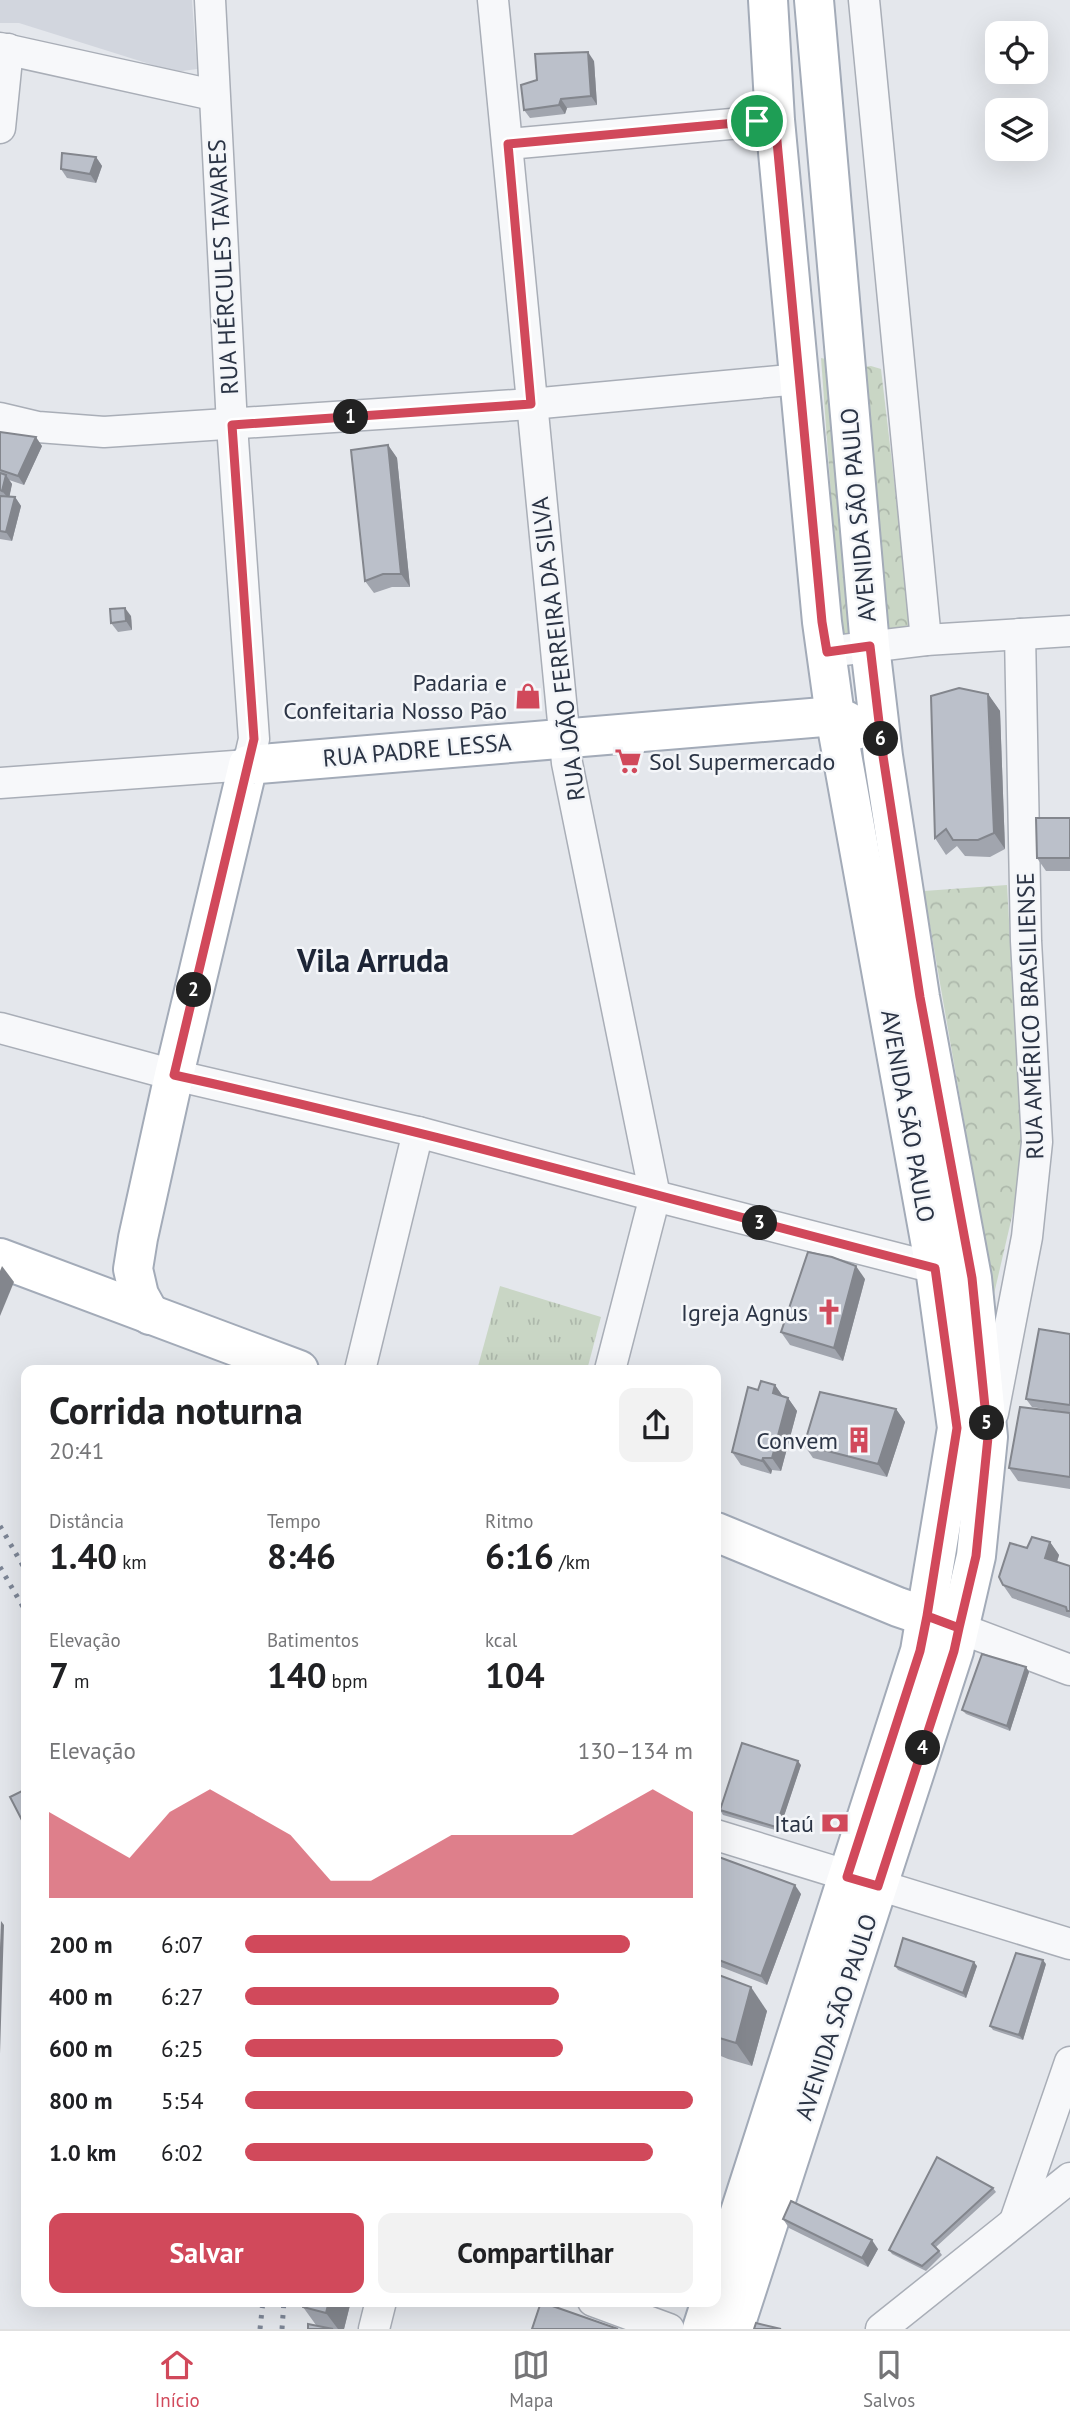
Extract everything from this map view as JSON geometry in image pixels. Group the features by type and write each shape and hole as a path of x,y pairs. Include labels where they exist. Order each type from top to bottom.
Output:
{"main road":[{"name":"AVENIDA SÃO PAULO","path":"768,0 775,120 822,622 835,716 935,1268 957,1428 943,1622"},
{"name":"AVENIDA SÃO PAULO","path":"734,2329 863,1881 920,1651 943,1622 976,1556 988,1437 972,1278 921,1004 883,756 870,646 814,0"},
{"name":"RUA PADRE LESSA","path":"248,765 835,716"},
{"path":"835,716 847,721 856,730 889,884 911,934"},
{"name":"RUA HÉRCULES TAVARES","path":"150,1315 139,1296 133,1269 138,1238 248,765"},
{"path":"0,1233 85,1267 100,1270 125,1260 138,1238"},
{"path":"0,1258 285,1365"},
{"path":"721,1534 898,1607 943,1622"},
{"name":"AVENIDA SÃO PAULO","path":"721,2273 863,1881"},
{"path":"702,2329 709,2307"}],"street":[{"name":"RUA HÉRCULES TAVARES","path":"209,0 232,425 254,739 248,765"},
{"name":"RUA JOÃO FERREIRA DA SILVA","path":"493,0 567,763 655,1196 611,1365"},
{"path":"864,0 926,640"},
{"path":"0,128 4,48 213,95"},
{"path":"508,144 775,120"},
{"path":"0,418 38,427 104,432 531,404 800,379"},
{"path":"827,652 926,640 1070,631"},
{"name":"RUA AMÉRICO BRASILIENSE","path":"988,1437 1027,1237 1037,1142 1026,941 1020,634"},
{"name":"RUA PADRE LESSA","path":"1,786 248,765"},
{"path":"0,1028 174,1075 418,1132 935,1268"},
{"path":"361,1365 418,1132"},
{"path":"943,1622 1070,1670"},
{"path":"721,1837 1070,1944"},
{"path":"1015,2221 1070,2062"},
{"path":"881,2329 1070,2178"},
{"path":"374,2329 380,2307"},
{"path":"609,2307 669,2329"}],"shaded area":[{"path":"0,0 192,0 197,69 175,72 19,23 0,23"}],"green space":[{"path":"821,358 836,361 854,631 848,636 841,632"},
{"path":"871,366 881,369 911,625 906,631 886,635 856,368"},
{"path":"1007,885 1023,1169 994,1294 924,891"},
{"path":"500,1286 601,1317 588,1365 478,1365"}],"building":[{"path":"588,52 591,96 561,99 559,105 524,110 521,85 537,80 535,54"},
{"path":"62,153 96,157 90,174 61,169"},
{"path":"0,432 36,437 18,476 0,470"},
{"path":"388,445 401,574 383,574 365,581 351,450"},
{"path":"0,473 6,475 2,491 0,490"},
{"path":"0,496 15,497 6,532 0,531"},
{"path":"125,608 126,621 111,623 110,609"},
{"path":"959,688 988,694 994,833 978,840 953,840 946,829 935,838 931,696"},
{"path":"1036,818 1070,818 1070,858 1037,858"},
{"name":"Igreja Agnus","path":"808,1252 856,1266 834,1348 781,1332"},
{"path":"1039,1329 1070,1334 1070,1405 1026,1399"},
{"path":"761,1381 775,1385 773,1393 788,1398 772,1458 763,1458 762,1461 732,1452 748,1387 758,1390"},
{"name":"Convem","path":"820,1392 896,1409 878,1464 804,1445"},
{"path":"1020,1407 1070,1413 1070,1477 1009,1468"},
{"path":"1032,1537 1050,1542 1045,1558 1070,1566 1070,1611 1067,1611 1066,1607 1003,1585 999,1577 1010,1543 1027,1548"},
{"path":"982,1654 1026,1667 1007,1726 962,1710"},
{"path":"742,1743 798,1761 776,1827 721,1810"},
{"path":"21,1792 21,1818 10,1797"},
{"path":"721,1858 795,1885 761,1976 721,1961"},
{"path":"903,1938 974,1962 963,1993 895,1966"},
{"path":"1016,1953 1043,1960 1019,2035 990,2026"},
{"path":"721,1976 751,1987 736,2043 721,2038"},
{"path":"937,2157 993,2188 932,2244 939,2251 922,2266 889,2250"},
{"path":"791,2201 872,2240 862,2258 783,2219"},
{"path":"303,2307 328,2307 326,2313"},
{"path":"539,2307 555,2307 618,2329 532,2329"},
{"path":"756,2323 781,2329 754,2329"},
{"path":"308,2324 333,2329 308,2329"}],"railway":[{"path":"0,1526 21,1562"},
{"path":"0,1567 21,1603"},
{"path":"260,2329 262,2307"},
{"path":"282,2329 284,2307"}],"place":[{"name":"Padaria e Confeitaria Nosso Pão","path":"528,696"},
{"name":"Sol Supermercado","path":"628,761"},
{"name":"Igreja Agnus","path":"829,1312"},
{"name":"Convem","path":"859,1440"},
{"name":"Itaú","path":"835,1823"}],"district":[{"name":"Vila Arruda","path":"373,960"}],"route":[{"path":"757,121 508,144 531,404 232,425 254,739 174,1075 418,1132 935,1268 957,1428 927,1616 959,1628 954,1651 878,1886 847,1877 920,1651 927,1616 959,1628 976,1556 988,1437 972,1278 920,997 883,756 870,646 827,652 775,120 757,121"}]}
